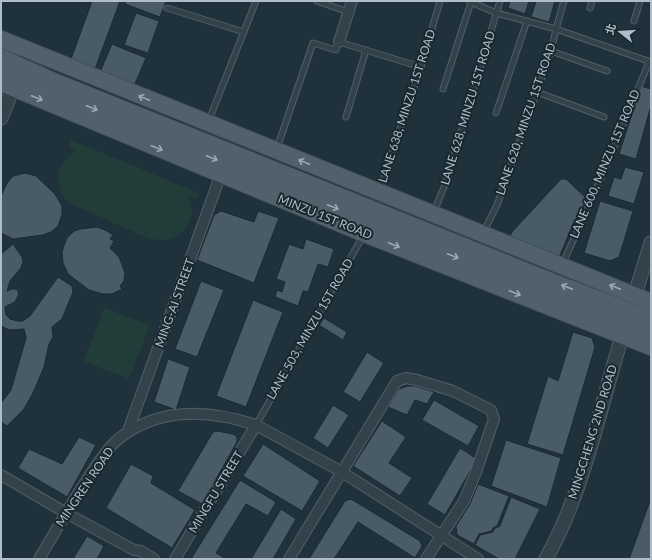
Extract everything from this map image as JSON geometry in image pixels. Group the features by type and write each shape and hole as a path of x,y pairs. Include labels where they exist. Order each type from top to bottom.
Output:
{"main road":[{"path":"1,39 651,302"},
{"name":"MINZU 1ST ROAD","path":"1,57 13,79 480,266 575,306 626,323 651,334"},
{"name":"MINZU 1ST ROAD","path":"1,70 13,79 220,174 365,234 480,266"},
{"name":"MINZU 1ST ROAD","path":"13,79 51,80 373,210 480,266"},
{"path":"480,266 488,236"},
{"name":"MINZU 1ST ROAD","path":"626,323 651,319"},
{"name":"MINZU 1ST ROAD","path":"626,323 651,347"}],"street":[{"path":"339,42 352,1"},
{"path":"1,118 13,79 28,51"},
{"name":"MING-AI STREET","path":"128,432 220,174"},
{"name":"MINGCHENG 2ND ROAD","path":"546,559 568,513 587,460 626,323 651,243"},
{"path":"289,559 397,381 406,378 453,391 491,410 494,420 464,501 426,559"},
{"name":"MINGREN ROAD","path":"39,559 66,513 105,453 116,441 145,422 159,417 193,413 242,420 256,425 342,472 478,559"},
{"name":"MINGFU STREET","path":"175,559 256,425"},
{"path":"1,475 66,513 134,550 141,551 154,559"},
{"path":"134,550 142,559"}],"lane":[{"path":"208,123 256,1"},
{"path":"317,1 348,12"},
{"name":"LANE 638, MINZU 1ST ROAD","path":"373,210 421,67 440,1"},
{"path":"443,89 470,1 496,13 556,29 650,62"},
{"name":"LANE 628, MINZU 1ST ROAD","path":"433,214 446,182 500,1"},
{"name":"LANE 620, MINZU 1ST ROAD","path":"488,236 496,205 551,51 564,1"},
{"path":"590,8 592,1"},
{"path":"634,21 640,1"},
{"path":"167,8 244,32"},
{"path":"496,113 527,21"},
{"path":"276,151 313,43 336,50 339,42 421,67"},
{"path":"346,116 366,50"},
{"path":"551,51 607,71"},
{"name":"LANE 600, MINZU 1ST ROAD","path":"562,266 605,170 650,62"},
{"path":"537,92 604,117"},
{"name":"LANE 503, MINZU 1ST ROAD","path":"256,425 365,234"}],"green space":[{"path":"71,140 199,193 196,199 188,196 192,210 191,217 185,229 173,238 165,240 150,239 69,203 60,190 58,176 63,162 76,151 68,148"},
{"path":"104,308 150,325 129,379 84,361"}],"building":[{"path":"92,1 120,1 95,69 71,59"},
{"path":"126,1 166,1 160,17 125,4"},
{"path":"510,1 529,1 525,14 508,8"},
{"path":"536,1 555,1 549,22 531,17"},
{"path":"136,13 159,21 148,53 124,45"},
{"path":"112,44 146,58 134,86 100,72"},
{"path":"641,86 651,89 651,106 636,159 619,154"},
{"path":"625,167 644,172 634,204 608,196 614,177 621,179"},
{"path":"25,173 36,176 55,194 62,206 62,214 58,226 51,232 43,235 13,239 1,233 1,196 7,183 13,176"},
{"path":"561,179 566,179 587,199 574,222 558,260 507,241 512,232"},
{"path":"600,201 633,211 619,257 610,261 584,253"},
{"path":"221,211 254,222 258,211 279,218 254,283 197,260 214,215"},
{"path":"97,227 113,235 110,239 114,241 110,248 119,257 125,273 124,281 120,286 122,289 112,294 103,294 89,290 68,274 63,263 62,253 67,238 74,231"},
{"path":"306,239 334,249 328,267 318,264 308,292 303,291 298,306 275,297 277,290 282,292 285,282 276,279 289,244 303,249"},
{"path":"13,244 22,257 23,262 21,268 10,281 7,291 17,289 19,294 15,302 5,307 6,315 10,319 23,321 30,316 58,277 72,286 73,292 62,319 52,327 53,337 49,344 44,367 33,393 24,409 7,426 1,422 1,403 11,390 26,338 24,329 9,330 1,326 1,254"},
{"path":"201,281 224,290 197,357 175,349"},
{"path":"253,300 283,312 246,407 216,396"},
{"path":"324,318 347,332 343,340 319,325"},
{"path":"573,332 592,338 595,347 563,455 527,444 548,376 558,381"},
{"path":"367,352 384,363 360,402 343,392"},
{"path":"168,359 190,367 176,410 154,402"},
{"path":"408,386 416,386 434,392 427,404 415,400 407,415 388,407 399,389"},
{"path":"434,400 479,426 468,446 422,420"},
{"path":"333,405 349,415 328,448 313,438"},
{"path":"382,421 406,437 389,463 412,478 400,496 353,466"},
{"path":"217,431 233,434 237,437 237,442 202,504 178,491 213,432"},
{"path":"79,437 96,445 67,497 18,468 29,449 62,464"},
{"path":"506,440 561,458 547,507 491,486"},
{"path":"263,444 320,481 302,511 243,476"},
{"path":"460,448 477,459 445,515 427,504"},
{"path":"131,464 153,476 151,483 195,510 172,548 106,508"},
{"path":"240,480 276,502 268,516 246,504 216,553 226,559 191,559"},
{"path":"478,484 509,496 497,526 493,528 492,531 479,534 474,544 457,535 456,526 470,504"},
{"path":"511,497 540,509 515,559 499,559 475,545 480,535 493,532 494,529 500,526"},
{"path":"651,498 651,559 629,559"},
{"path":"351,499 420,541 422,546 415,558 358,522 334,559 309,559 345,501"},
{"path":"281,509 296,519 273,559 251,559"},
{"path":"87,536 104,546 97,559 73,559"}]}
